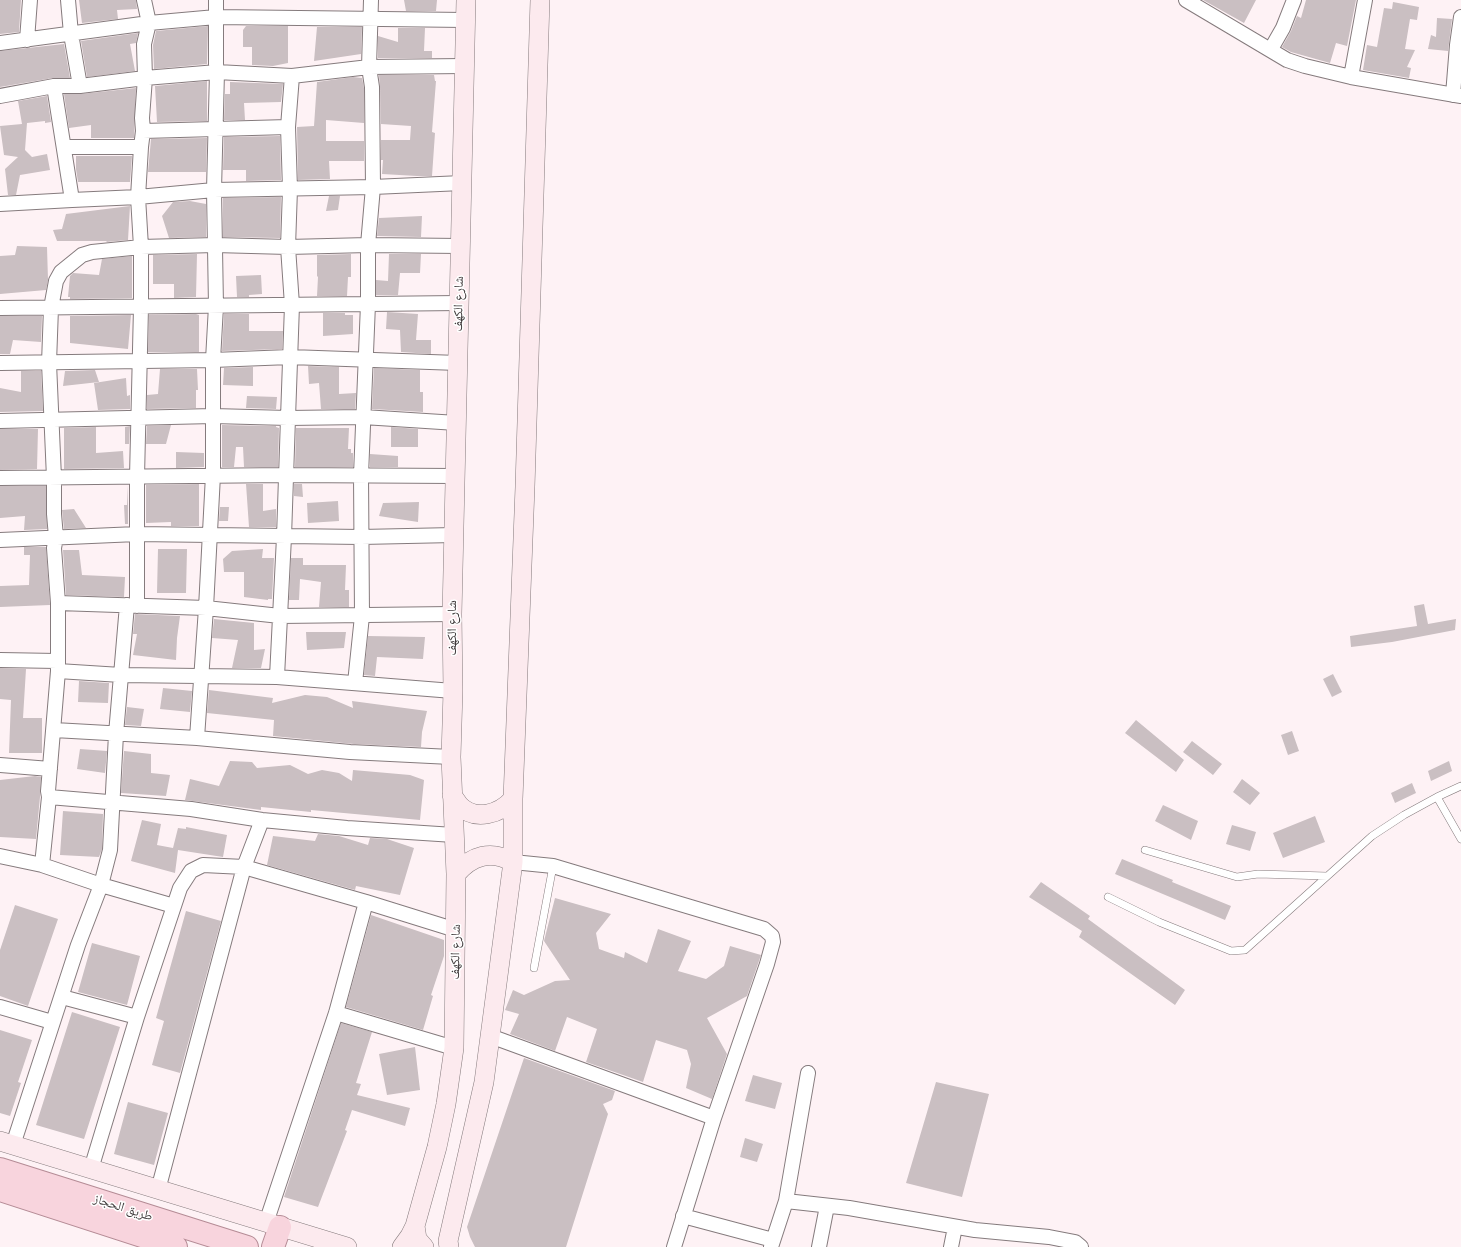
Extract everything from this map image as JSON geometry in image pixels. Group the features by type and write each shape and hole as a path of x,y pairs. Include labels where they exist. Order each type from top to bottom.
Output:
{"main road":[{"name":"شارع الكهف","path":"402,1247 415,1226 438,1140 446,1104 454,1048 456,874 451,757 453,691 452,614 466,0"},
{"path":"446,1245 484,1082 513,862 513,799 540,0"},
{"path":"452,795 460,806 466,810 480,814 495,812 513,799"},
{"path":"456,874 462,867 478,857 487,855 505,858 513,862"},
{"path":"6,1143 346,1247"},
{"name":"طريق الحجاز","path":"0,1169 246,1247"},
{"name":"طريق الحجاز","path":"0,1190 176,1247"},
{"path":"273,1225 273,1247"},
{"path":"415,1226 417,1239 424,1247"}],"street":[{"path":"27,40 30,0"},
{"path":"68,0 71,34 80,86"},
{"path":"6,1143 62,996 78,945 101,885 110,850 116,734 121,675 132,605 137,534 136,477 139,417 141,308 141,247 138,198 143,131 142,118 145,78 144,44 149,23 144,0"},
{"path":"197,738 213,475 213,360 216,306 214,190 217,72 216,0"},
{"path":"355,683 362,616 361,475 368,304 368,245 373,187 372,88 369,67 371,0"},
{"path":"1186,0 1205,5 1287,60 1351,77 1457,95 1457,45 1461,23"},
{"path":"1271,49 1283,28 1294,0"},
{"path":"1351,77 1365,0"},
{"path":"0,43 149,23 216,17 466,20"},
{"path":"0,96 54,86 80,86 145,78 217,72 292,76 369,67 464,66"},
{"path":"277,677 284,537 292,305 288,248 290,189 288,127 292,76"},
{"path":"54,86 72,200"},
{"path":"143,131 288,127"},
{"path":"64,147 141,147"},
{"path":"0,200 138,198 214,190 373,187 462,183"},
{"path":"42,865 54,730 58,603 54,548 56,537 49,363 51,308 56,281 61,272 82,255 92,252 141,247 215,245 288,248 368,245 460,246"},
{"path":"0,308 141,308 459,303"},
{"path":"0,363 213,360 290,357 458,363"},
{"path":"0,421 213,416 288,418 364,417 457,423"},
{"path":"0,478 213,475 456,476"},
{"path":"0,540 137,534 284,537 454,535"},
{"path":"58,603 206,608 280,616 452,614"},
{"path":"0,660 121,675 277,677 453,691"},
{"path":"54,730 197,738 350,752 451,757"},
{"path":"0,765 50,768"},
{"path":"49,797 191,809 262,820 348,828 454,835"},
{"path":"158,1190 244,867 262,820"},
{"path":"0,856 42,865 101,885 174,906"},
{"path":"513,862 553,866 764,929 772,936 773,942 767,964 714,1118 674,1247"},
{"path":"90,1169 137,1017 180,888 191,871 203,864 244,867 366,902 456,930"},
{"path":"273,1225 336,1013 366,902"},
{"path":"62,996 137,1017"},
{"path":"0,1008 52,1022"},
{"path":"336,1013 454,1048"},
{"path":"490,1036 714,1118"},
{"path":"683,1216 772,1243 786,1201 808,1073"},
{"path":"786,1201 849,1208 955,1227 1049,1237 1075,1242 1081,1247"},
{"path":"819,1247 827,1206"},
{"path":"951,1247 955,1227"}],"lane":[{"path":"1108,897 1159,922 1231,951 1245,950 1372,836 1404,815 1461,786"},
{"path":"1437,797 1461,839"},
{"path":"1145,850 1237,877 1258,874 1327,876"},
{"path":"534,968 553,866"}],"building":[{"path":"0,0 21,0 19,32 0,34"},
{"path":"79,0 136,0 137,9 117,10 118,19 82,23"},
{"path":"404,0 437,0 436,11 406,11"},
{"path":"1203,0 1256,0 1244,23"},
{"path":"1306,0 1356,0 1347,46 1336,43 1330,63 1291,52 1282,47 1297,16 1301,18"},
{"path":"1393,2 1419,7 1417,20 1410,19 1405,49 1415,50 1407,67 1411,68 1409,78 1363,70 1367,45 1377,47 1384,8 1392,9"},
{"path":"1437,18 1452,19 1448,51 1428,49 1431,35 1436,37"},
{"path":"208,26 207,64 154,69 153,45 156,31"},
{"path":"246,26 288,26 288,63 273,66 252,65 252,47 243,47 243,30"},
{"path":"317,27 362,27 361,54 314,61"},
{"path":"398,28 425,28 424,51 432,51 432,58 378,58 378,36 398,42"},
{"path":"138,33 136,43 130,44 135,71 87,77 81,41"},
{"path":"64,44 70,78 53,78 0,87 0,51"},
{"path":"379,75 434,75 436,81 432,132 435,133 432,176 382,174 383,160 381,160 381,140 410,140 411,126 381,124"},
{"path":"353,77 362,78 364,88 364,123 326,120 326,141 364,141 364,161 329,161 330,179 298,180 297,127 314,126 317,82"},
{"path":"207,81 207,121 157,122 155,86"},
{"path":"230,82 283,84 281,102 244,103 245,120 224,120 225,94 230,94"},
{"path":"136,88 134,138 91,138 91,125 69,128 64,94 81,94"},
{"path":"47,96 51,122 45,123 45,121 27,123 25,150 32,157 47,154 50,170 20,175 16,195 8,195 5,169 18,157 4,155 0,126 22,124 18,101"},
{"path":"280,136 281,180 246,181 246,170 223,170 224,137"},
{"path":"207,138 206,172 148,172 151,139"},
{"path":"76,156 132,156 130,182 78,182"},
{"path":"329,196 340,196 338,210 326,211"},
{"path":"281,197 280,238 223,237 223,198"},
{"path":"190,201 206,204 206,237 169,238 162,216 173,202"},
{"path":"130,206 128,240 106,242 107,241 57,241 53,230 62,229 66,214"},
{"path":"422,216 421,237 377,236 379,218"},
{"path":"17,246 47,247 48,280 46,290 0,294 0,256 15,255"},
{"path":"197,254 196,297 174,298 174,284 153,284 153,255"},
{"path":"351,254 351,277 348,277 347,296 317,296 317,255"},
{"path":"389,254 421,254 420,273 400,273 398,295 376,295 376,280 388,281"},
{"path":"132,256 132,298 70,299 70,297 68,297 70,276 73,273 99,275 102,259"},
{"path":"261,275 262,294 249,295 249,297 237,297 236,276"},
{"path":"387,312 418,314 416,340 431,340 431,354 401,352 400,330 386,329"},
{"path":"323,313 345,313 345,315 353,315 353,334 323,336"},
{"path":"224,314 249,314 249,331 283,331 282,349 222,351"},
{"path":"131,315 128,349 70,343 70,316"},
{"path":"149,315 199,315 199,352 148,352"},
{"path":"0,316 42,316 41,342 13,340 10,354 0,354"},
{"path":"308,366 339,367 339,394 356,393 355,409 321,409 319,383 309,384"},
{"path":"253,367 253,386 223,385 224,368"},
{"path":"374,368 420,370 420,392 423,392 423,412 372,409"},
{"path":"160,369 197,369 198,390 196,390 196,408 147,409 147,395 158,394"},
{"path":"95,370 99,382 63,386 65,371"},
{"path":"21,371 41,371 43,411 0,412 0,388 21,392"},
{"path":"126,378 127,396 130,395 130,409 98,410 94,383"},
{"path":"247,396 277,397 276,409 246,408"},
{"path":"171,425 166,444 146,444 147,426"},
{"path":"222,425 276,426 279,428 278,467 244,467 243,447 236,447 234,467 222,467"},
{"path":"130,426 129,444 125,444 125,427"},
{"path":"96,427 96,453 123,451 124,468 64,469 64,428"},
{"path":"391,427 418,429 418,447 391,447"},
{"path":"296,428 349,428 348,449 351,449 351,453 353,453 353,467 295,467"},
{"path":"0,429 38,429 37,469 0,470"},
{"path":"176,452 204,453 204,467 176,468"},
{"path":"370,454 398,456 398,467 370,467"},
{"path":"199,484 199,526 171,526 171,522 146,523 146,485"},
{"path":"246,484 263,484 263,511 276,509 276,527 249,527"},
{"path":"294,484 302,484 303,497 294,496"},
{"path":"128,485 128,524 125,524 124,505 127,505"},
{"path":"0,486 46,486 47,529 24,530 25,516 0,518"},
{"path":"338,501 339,521 308,523 307,503"},
{"path":"419,502 418,522 379,516 383,503"},
{"path":"220,507 229,507 228,521 219,521"},
{"path":"74,509 86,528 64,529 62,510"},
{"path":"24,547 46,547 50,605 0,607 0,586 29,585 30,555 24,555"},
{"path":"158,549 187,549 186,593 157,593"},
{"path":"263,549 262,558 274,558 272,599 268,600 244,597 244,572 224,572 223,559 232,551"},
{"path":"63,550 79,550 82,575 125,577 124,597 66,595"},
{"path":"291,558 303,558 303,565 346,565 345,590 349,590 349,607 319,607 321,582 300,579 299,600 289,600"},
{"path":"1424,604 1428,624 1456,619 1455,630 1392,642 1351,647 1350,636 1417,626 1414,606"},
{"path":"135,614 180,616 176,660 133,655 137,634 133,634"},
{"path":"214,619 254,623 254,650 265,649 261,668 232,668 238,640 212,638"},
{"path":"306,632 346,632 344,648 307,650"},
{"path":"368,636 425,637 423,659 377,657 375,676 364,675"},
{"path":"0,668 26,669 23,718 42,718 42,753 9,753 11,700 0,699"},
{"path":"1333,674 1342,692 1332,697 1323,679"},
{"path":"79,681 109,683 108,703 78,702"},
{"path":"163,688 192,691 190,712 160,709"},
{"path":"209,690 273,698 272,703 305,695 327,697 353,708 352,701 427,711 422,732 421,747 354,744 273,736 274,720 207,713"},
{"path":"127,707 144,709 141,726 125,725"},
{"path":"1136,720 1184,760 1176,772 1125,733"},
{"path":"1292,731 1299,751 1288,755 1281,735"},
{"path":"1192,741 1222,764 1213,775 1183,752"},
{"path":"80,749 107,751 105,773 77,769"},
{"path":"124,751 151,754 151,773 170,775 166,796 121,793"},
{"path":"230,761 252,762 257,768 290,765 308,774 322,770 339,773 352,781 353,770 410,775 424,780 420,820 311,810 311,812 261,807 261,810 185,800 190,779 219,786"},
{"path":"1449,761 1452,771 1431,781 1428,771"},
{"path":"35,776 41,777 36,839 0,837 0,780"},
{"path":"1242,779 1260,793 1250,805 1233,792"},
{"path":"1412,783 1416,793 1395,803 1391,793"},
{"path":"1163,805 1198,821 1191,840 1155,821"},
{"path":"63,811 103,814 102,849 99,857 60,855"},
{"path":"1315,816 1325,842 1283,858 1273,833"},
{"path":"142,820 161,824 157,845 173,848 178,828 186,829 186,827 227,835 223,857 178,850 175,873 131,861"},
{"path":"1232,825 1256,832 1250,851 1226,844"},
{"path":"318,834 339,836 368,845 370,838 387,839 414,848 400,895 356,886 355,890 267,865 273,836 315,841"},
{"path":"1122,859 1173,880 1172,882 1231,906 1225,920 1115,874"},
{"path":"1041,882 1090,916 1088,919 1185,990 1175,1005 1079,937 1082,931 1029,897"},
{"path":"555,898 611,914 596,933 599,949 624,958 625,952 647,963 658,929 691,941 678,971 706,979 724,966 730,946 761,955 747,996 707,1018 727,1054 712,1099 686,1088 691,1064 687,1050 656,1040 643,1082 586,1062 597,1029 567,1017 555,1051 510,1034 519,1014 505,1010 513,990 524,995 555,981 570,980 544,941"},
{"path":"15,905 58,919 28,1006 0,996 0,950"},
{"path":"186,911 221,921 180,1073 152,1065 164,1021 156,1018"},
{"path":"371,915 444,940 444,956 431,995 433,996 423,1030 346,1007"},
{"path":"92,943 140,956 127,1005 78,992"},
{"path":"72,1012 120,1027 84,1139 36,1125"},
{"path":"341,1023 372,1032 356,1083 361,1084 357,1095 410,1108 405,1126 352,1110 345,1130 347,1131 318,1207 284,1197"},
{"path":"0,1030 32,1040 18,1082 21,1083 10,1116 0,1113"},
{"path":"415,1047 420,1090 387,1095 379,1054"},
{"path":"524,1058 615,1091 612,1100 603,1104 608,1114 566,1247 475,1247 467,1227"},
{"path":"753,1075 782,1083 775,1109 745,1101"},
{"path":"936,1082 989,1094 962,1197 906,1183"},
{"path":"128,1102 168,1113 154,1165 114,1154"},
{"path":"745,1138 763,1144 757,1162 740,1157"}]}
